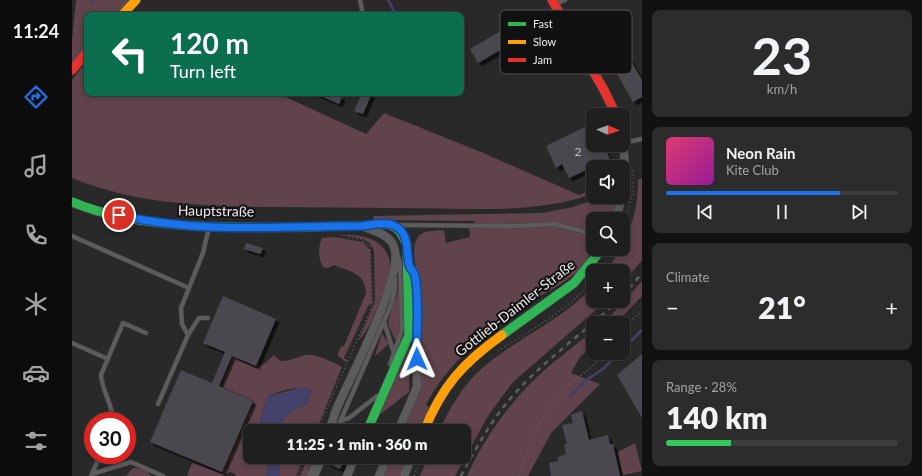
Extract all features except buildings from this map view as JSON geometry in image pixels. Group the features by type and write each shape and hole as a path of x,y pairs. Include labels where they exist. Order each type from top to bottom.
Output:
{"street":[{"path":"125,12 136,0"},
{"path":"72,70 84,56"},
{"path":"595,74 613,108"},
{"name":"Hauptstraße","path":"72,202 82,206 132,218 169,224 209,226 394,225"},
{"path":"369,424 409,335 409,266 407,245 402,231 394,225"},
{"path":"332,424 380,310 394,271 395,248 389,240 380,234 362,226"},
{"name":"Gottlieb-Daimler-Straße","path":"427,424 439,400 460,369 496,339 574,283 596,256"},
{"path":"401,424 417,387 416,288 414,273 409,266"},
{"path":"409,335 416,345"},
{"path":"328,424 337,409"},
{"path":"310,476 312,464"},
{"path":"310,476 315,464"},
{"path":"342,476 347,464"},
{"path":"347,476 352,464"},
{"path":"379,476 384,464"},
{"path":"404,476 409,464"}],"lane":[{"path":"360,0 362,12"},
{"path":"554,2 565,0"},
{"path":"630,141 642,139"},
{"path":"394,225 518,226 554,224 582,231 586,234"},
{"path":"188,335 182,324 181,308 203,253 209,226"},
{"path":"72,236 189,288"},
{"path":"389,366 402,330 400,263 395,248"},
{"path":"339,424 391,305 395,289 394,271"},
{"path":"380,310 394,353"},
{"path":"158,404 188,335 198,318 208,318"},
{"path":"111,412 102,384 101,375 123,324 146,333"},
{"path":"72,343 108,359"},
{"path":"340,421 376,399 386,373"},
{"path":"91,475 131,462 163,476"},
{"path":"91,475 96,464"},
{"path":"316,476 322,464"}],"path":[{"path":"320,424 373,304 370,246 361,239 341,236"},
{"name":"Gottlieb-Daimler-Straße","path":"493,354 566,306 586,290"},
{"path":"630,321 642,312"},
{"path":"519,476 542,417 563,391 599,360"},
{"path":"298,476 303,464"},
{"path":"414,476 419,464"}],"shaded area":[{"path":"76,0 133,0 122,12 84,12 84,51 72,64 72,40"},
{"path":"84,65 84,96 284,96 366,134 384,113 481,152 579,195 586,192 586,196 570,201 546,205 498,209 222,206 197,205 147,199 97,187 72,178 72,80"},
{"path":"642,178 642,260 630,275 630,264 611,264 616,256 630,256 630,227 635,209 638,180"},
{"path":"586,203 586,204 616,204 614,212 586,212 586,256 588,256 581,268 565,281 514,313 471,348 445,375 435,389 426,405 429,407 422,424 405,424 416,399 417,275 414,253 415,243 421,234 432,231 444,230 446,243 470,237 469,227 474,225 475,221 373,220 374,216 542,213 573,207"},
{"path":"339,235 360,236 369,238 378,243 384,248 388,256 390,266 389,278 386,287 370,323 358,341 375,302 374,251 369,242 365,240"},
{"path":"334,237 363,242 370,250 372,303 371,305 369,304 344,358 347,360 346,362 338,356 338,353 341,347 344,346 366,293 363,281 356,274 334,265 328,268 323,267 321,264 319,249 322,238"},
{"path":"642,281 642,296 623,316 610,316 618,308 630,308 630,295"},
{"path":"399,288 400,332 399,337 395,340 388,324"},
{"path":"586,293 586,308 598,308 589,316 586,316 586,318 512,383 488,416 471,447 471,424 442,424 466,385 478,372 506,350 552,321"},
{"path":"382,333 389,344 375,356"},
{"path":"586,337 586,351 580,357 571,373 600,384 551,433 528,476 467,476 473,462 507,410 527,387"},
{"path":"410,346 409,392 378,416"},
{"path":"274,355 280,361 305,355 314,355 329,360 342,367 319,424 281,424 285,417 297,408 307,404 312,390 296,388 268,396 260,420 261,424 244,424 254,401 221,386 233,357 256,368 264,364"},
{"path":"303,387 312,390 307,404 297,408 285,417 281,424 261,424 260,420 268,396"},
{"path":"243,426 243,464 269,464 266,476 236,476 230,472 222,476 187,476 192,463 222,474"},
{"path":"635,443 642,471 623,475 618,452"},
{"path":"269,464 280,464 279,476 266,476"},
{"path":"280,464 301,464 296,476 279,476"},
{"path":"305,464 311,464 308,476 300,476"},
{"path":"388,464 405,464 400,476 383,476"},
{"path":"425,464 462,464 455,476 420,476"},
{"path":"133,468 143,469 151,476 126,476"}],"waterway":[{"path":"92,4 93,0"},
{"path":"388,0 394,12"},
{"path":"630,342 642,330"},
{"path":"569,397 585,381 603,369 612,360"}],"railway":[{"path":"630,288 642,273"},
{"path":"601,316 610,308"},
{"path":"461,476 487,430 505,405 547,362 586,329"}],"traffic: fast":[{"path":"72,202 99,211 129,218 191,226 255,228 360,226 383,224 396,228 401,233 407,245 409,335 370,424"},
{"path":"502,335 574,283 596,256"}],"traffic: slow":[{"path":"125,12 136,0"},
{"path":"427,424 438,401 455,377 476,355 502,335"}],"traffic: jam":[{"path":"552,0 558,10"},
{"path":"72,70 84,56"},
{"path":"595,74 613,108"}],"route":[{"path":"119,215 169,224 209,226 394,225 402,231 407,245 409,266 414,273 416,288 417,359"}]}
